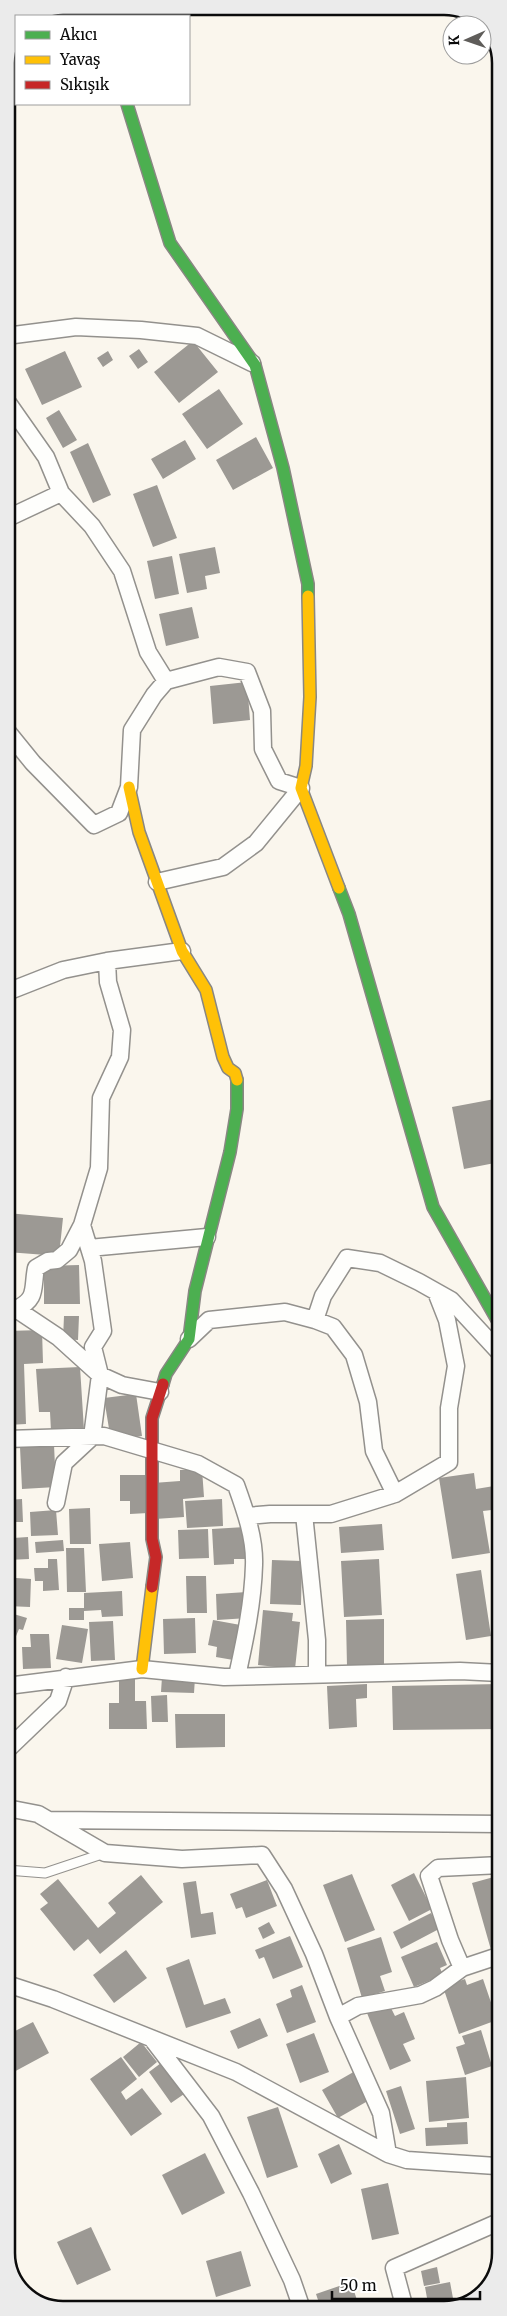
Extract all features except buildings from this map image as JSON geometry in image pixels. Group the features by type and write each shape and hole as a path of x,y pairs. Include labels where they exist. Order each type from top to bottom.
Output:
{"street":[{"path":"127,105 170,243 255,365 283,468 308,584 310,696 306,766 301,788 256,843 223,867 157,882"},
{"path":"15,335 76,328 197,336 255,365"},
{"path":"15,413 46,457 61,493 92,526 122,571 148,652 166,680"},
{"path":"15,515 61,493"},
{"path":"189,1339 195,1291 207,1237 230,1152 237,1109 238,1083 235,1073 228,1068 222,1057 206,990 182,951 140,832 129,788 132,730 166,680 219,667 247,672 262,711 263,749 278,781 301,788"},
{"path":"15,741 33,763 94,825 119,813 129,788"},
{"path":"301,788 349,914 433,1207 492,1311"},
{"path":"15,989 63,970 106,961 182,951"},
{"path":"15,1309 26,1304 34,1293 36,1268 48,1261 57,1260 69,1250 82,1225 99,1168 100,1098 120,1057 122,1030 108,982 106,961"},
{"path":"56,1503 64,1463 92,1437 100,1375 93,1348 103,1331 89,1248 82,1225"},
{"path":"89,1248 207,1237"},
{"path":"315,1320 323,1296 347,1258 380,1263 451,1300 492,1344"},
{"path":"247,1516 331,1514 395,1494 449,1462 450,1408 456,1366 447,1320 436,1292"},
{"path":"142,1669 156,1556 152,1539 152,1418 166,1374 189,1339 209,1320 285,1312 333,1326 354,1355 368,1402 374,1451 395,1494"},
{"path":"15,1313 58,1337 100,1375 122,1385 160,1392"},
{"path":"15,1439 104,1436 198,1464 236,1485 247,1516 254,1563 246,1636 237,1676"},
{"path":"304,1514 317,1640 317,1674"},
{"path":"15,1685 66,1676 142,1669 237,1676 460,1671 492,1673"},
{"path":"15,1742 58,1701 66,1676"},
{"path":"15,1810 38,1814 105,1853 182,1859 262,1856 284,1889 314,1954 338,2017 381,2113 388,2154"},
{"path":"48,1820 492,1824"},
{"path":"462,1968 450,1940 429,1876 438,1868 492,1865"},
{"path":"338,2017 358,2006 420,1995 435,1988 462,1968 492,1958"},
{"path":"15,1987 53,1999 236,2072 388,2154 407,2160 492,2169"},
{"path":"152,2039 211,2116 251,2193 292,2280 299,2301"},
{"path":"403,2301 394,2268 492,2225"}],"lane":[{"path":"15,1871 45,1873 105,1853"}],"traffic: fast":[{"path":"127,105 170,243 255,365 283,468 308,584 308,596"},
{"path":"339,888 349,914 433,1207 492,1311"},
{"path":"163,1384 166,1374 189,1339 195,1291 230,1152 237,1109 237,1080"}],"traffic: slow":[{"path":"308,596 310,697 306,766 301,788 339,888"},
{"path":"129,787 139,832 182,951 206,990 223,1057 228,1068 235,1073 237,1080"},
{"path":"142,1669 152,1587"}],"traffic: jam":[{"path":"152,1587 156,1557 152,1539 152,1418 163,1384"}]}
